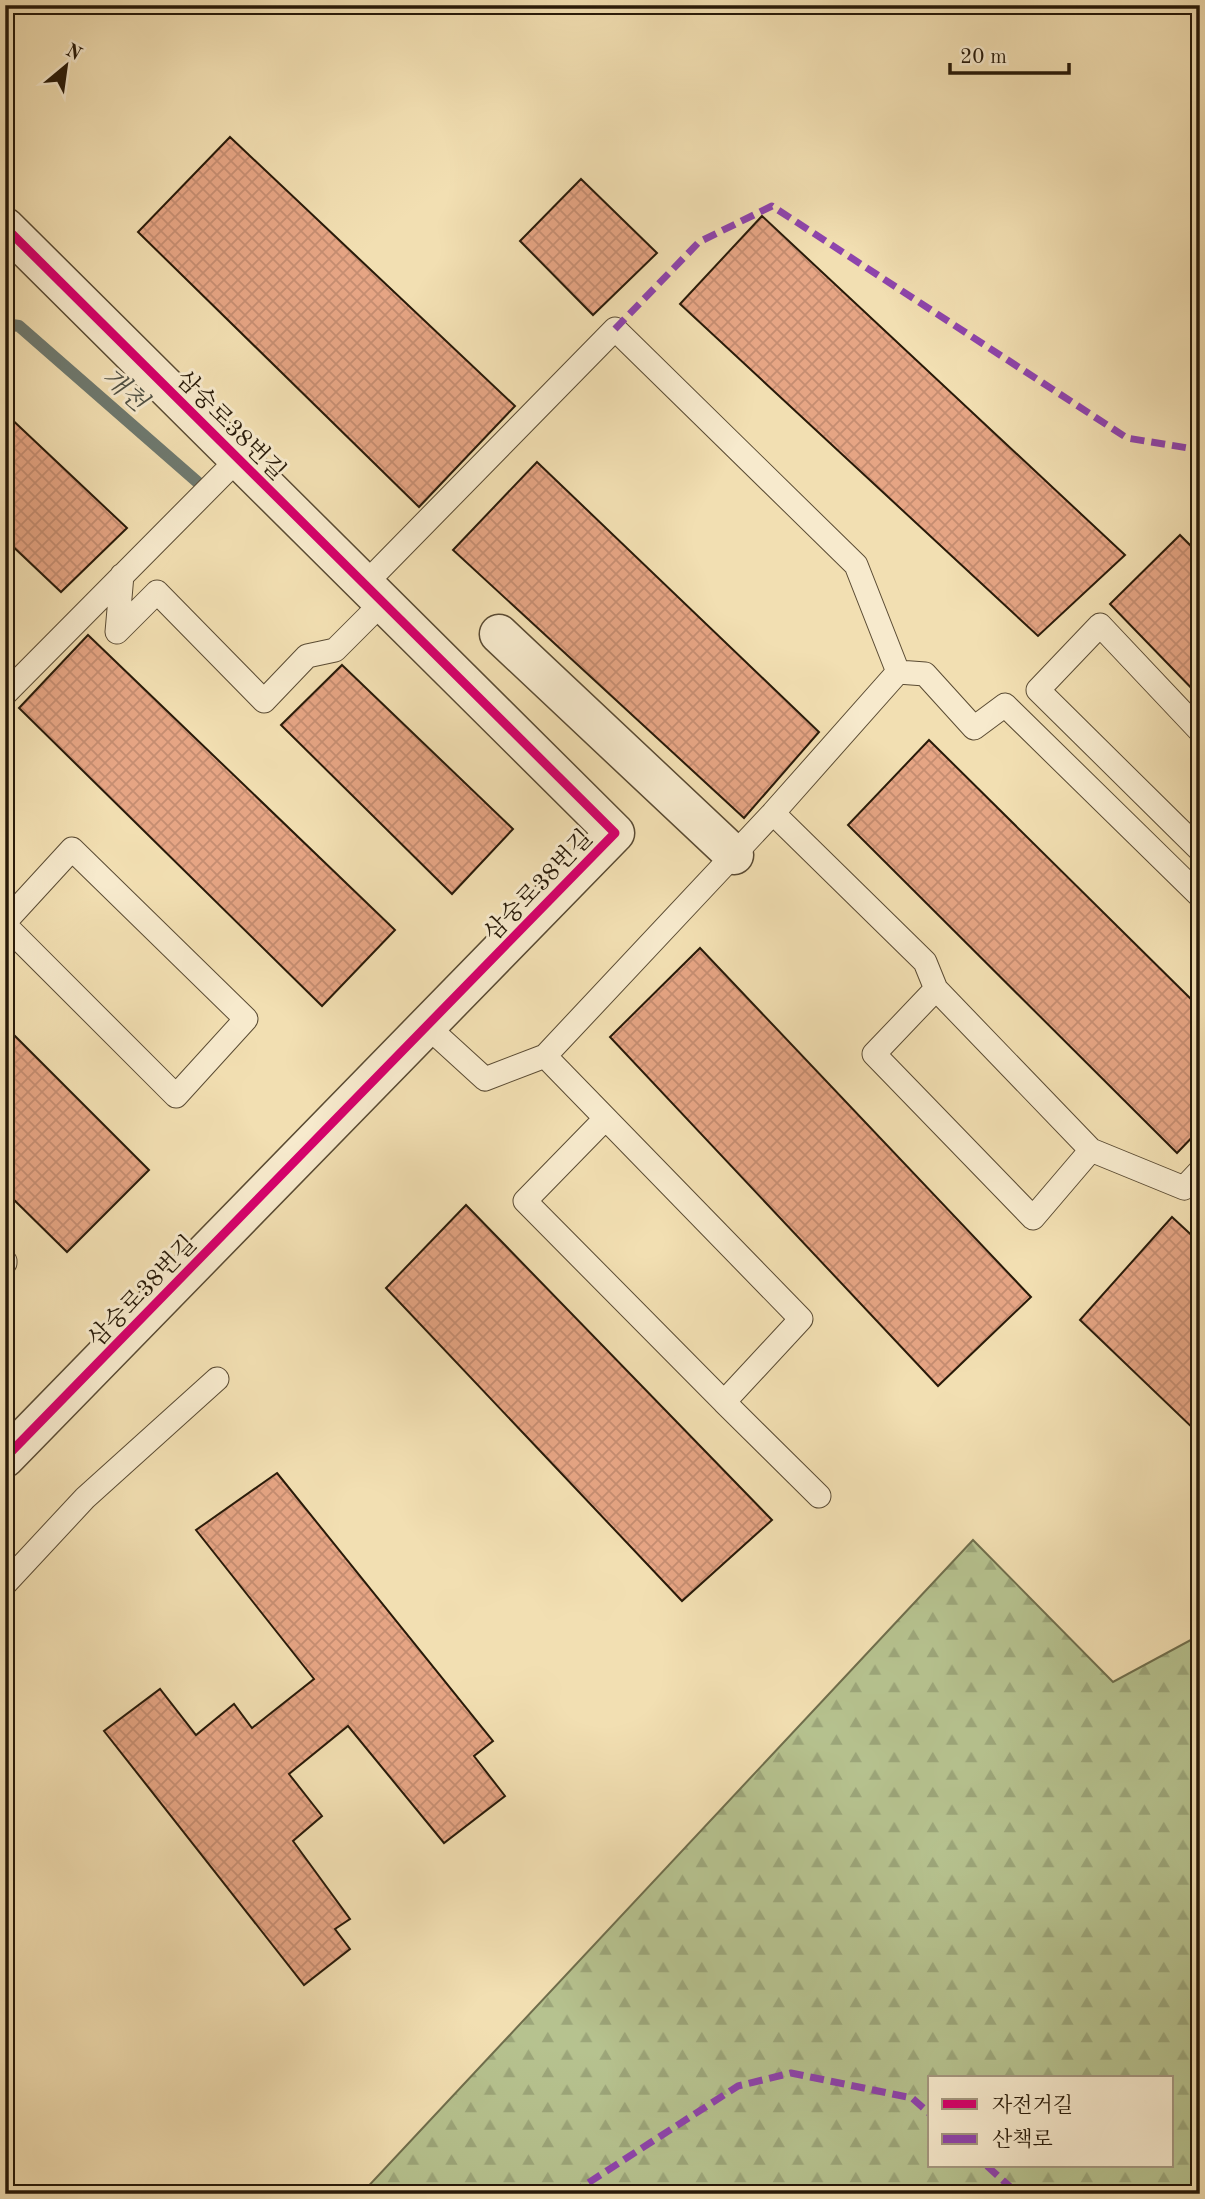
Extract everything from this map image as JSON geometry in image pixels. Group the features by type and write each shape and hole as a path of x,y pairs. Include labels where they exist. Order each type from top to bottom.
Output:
{"street":[{"name":"삼숭로38번길","path":"5,228 615,833 5,1458"},
{"path":"499,634 734,855"}],"lane":[{"path":"122,575 117,632 157,592 264,701 307,656 335,650 374,593 615,329 856,565 898,673"},
{"path":"5,694 239,459"},
{"path":"1200,731 1100,625 1038,690 1200,850"},
{"path":"428,1027 485,1079 544,1056 773,813 898,673"},
{"path":"898,673 925,674 974,728 1005,705 1200,896"},
{"path":"773,813 925,962 936,989 1091,1150 1184,1188 1200,1171"},
{"path":"72,849 246,1019 176,1096 5,924 72,849"},
{"path":"936,989 874,1054 1032,1218 1091,1150"},
{"path":"544,1056 801,1319 724,1402"},
{"path":"605,1119 525,1201 820,1496"},
{"path":"5,1584 85,1498 217,1379"}],"green space":[{"path":"973,1540 1113,1682 1200,1635 1200,2194 361,2194"}],"building":[{"path":"230,137 515,406 419,507 138,232"},
{"path":"581,179 657,253 593,315 520,241"},
{"path":"762,216 1125,555 1038,636 680,304"},
{"path":"5,413 127,528 61,592 5,539"},
{"path":"537,462 819,732 744,818 453,550"},
{"path":"1180,535 1200,555 1200,697 1110,604"},
{"path":"88,635 395,930 322,1006 19,708"},
{"path":"342,665 513,829 452,894 281,725"},
{"path":"929,740 1200,1008 1200,1129 1177,1153 848,825"},
{"path":"700,948 1031,1297 938,1386 610,1037"},
{"path":"5,1026 149,1170 67,1252 5,1191"},
{"path":"466,1205 772,1520 682,1601 386,1288"},
{"path":"1172,1217 1200,1243 1200,1435 1080,1320"},
{"path":"277,1473 493,1741 474,1756 505,1796 444,1843 348,1726 289,1774 322,1816 293,1841 350,1919 335,1929 350,1949 304,1985 104,1731 160,1689 196,1735 234,1704 252,1728 314,1679 196,1530"}],"waterway":[{"name":"개천","path":"5,324 19,326 202,486"}],"marked path":[{"path":"615,329 699,242 772,206 1127,438 1200,450"},
{"path":"571,2194 738,2086 791,2073 912,2098 928,2112"},
{"path":"989,2168 1018,2194"}],"cycle path":[{"path":"5,227 615,833 5,1458"}]}
